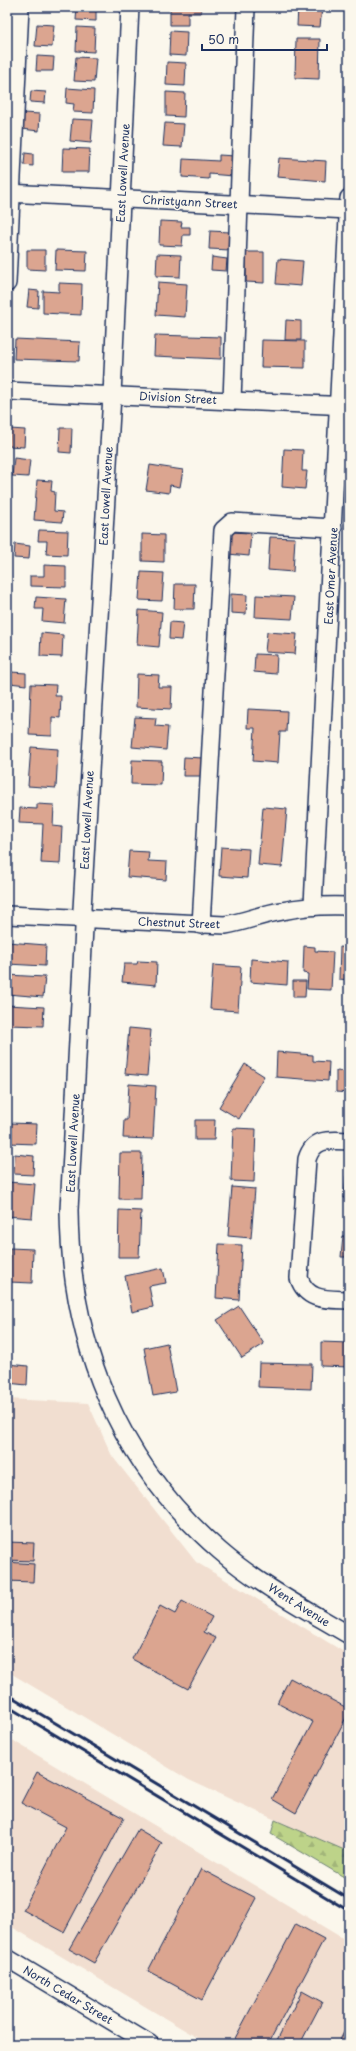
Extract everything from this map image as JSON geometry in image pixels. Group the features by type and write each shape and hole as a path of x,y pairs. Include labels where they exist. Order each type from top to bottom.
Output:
{"street":[{"path":"7,283 10,193 20,7"},
{"name":"East Lowell Avenue","path":"130,7 112,395 82,909 83,919 69,1210 69,1239 73,1281 80,1320 94,1367 112,1412 147,1471 166,1496 221,1552 250,1574"},
{"path":"232,401 246,7"},
{"name":"Christyann Street","path":"10,193 349,210"},
{"name":"East Omer Avenue","path":"313,906 334,528 344,406 349,198"},
{"name":"Division Street","path":"7,390 344,406"},
{"path":"201,925 223,530 232,522 334,528"},
{"name":"Chestnut Street","path":"7,915 225,925 242,922 281,911 313,906 349,906"},
{"path":"349,1141 312,1140 306,1159 299,1278 304,1297 349,1300"},
{"name":"Went Avenue","path":"250,1574 349,1635"},
{"name":"North Cedar Street","path":"7,1958 150,2044"}],"shaded area":[{"path":"7,1399 88,1403 112,1456 196,1562 349,1655 349,1852 189,1780 7,1671"},
{"path":"7,1737 349,1942 349,2044 208,2044 7,1924"}],"green space":[{"path":"275,1820 349,1852 349,1880 271,1834"}],"building":[{"path":"77,7 96,7 96,21 76,20"},
{"path":"170,7 201,7 201,13 188,13 188,25 170,25"},
{"path":"298,7 322,7 320,27 297,26"},
{"path":"37,24 54,25 52,47 35,46"},
{"path":"77,27 95,28 94,52 76,51"},
{"path":"170,31 187,32 186,56 169,55"},
{"path":"296,39 320,39 319,79 295,78"},
{"path":"37,56 54,57 53,71 36,71"},
{"path":"76,57 96,58 94,82 74,81"},
{"path":"167,62 186,63 185,86 166,85"},
{"path":"67,88 94,90 93,113 73,112 74,104 66,103"},
{"path":"31,91 46,92 45,103 30,102"},
{"path":"166,92 185,93 184,117 166,116"},
{"path":"23,113 40,114 39,131 22,129"},
{"path":"72,119 93,120 91,143 70,141"},
{"path":"165,123 184,124 182,147 163,146"},
{"path":"63,148 90,149 89,172 62,172"},
{"path":"25,153 33,154 33,166 24,165"},
{"path":"219,155 235,156 233,176 209,174 209,179 182,177 183,159 219,161"},
{"path":"279,158 326,161 325,181 277,177"},
{"path":"160,221 182,222 181,227 190,227 190,235 183,235 182,246 159,245"},
{"path":"210,231 230,232 230,250 209,249"},
{"path":"27,250 45,250 45,270 27,269"},
{"path":"56,250 87,251 86,271 55,270"},
{"path":"246,252 264,252 264,283 246,282"},
{"path":"157,254 181,255 180,277 156,276"},
{"path":"212,257 227,259 226,271 211,270"},
{"path":"278,259 303,261 301,286 276,284"},
{"path":"158,282 187,284 185,317 156,315"},
{"path":"59,283 82,284 81,315 43,313 43,291 59,292"},
{"path":"29,290 39,291 38,308 27,307"},
{"path":"286,320 301,321 301,340 285,340"},
{"path":"155,335 221,337 221,359 154,356"},
{"path":"15,339 80,342 79,361 14,359"},
{"path":"262,340 305,341 305,368 261,367"},
{"path":"60,428 72,428 71,453 59,452"},
{"path":"10,429 25,430 24,447 8,446"},
{"path":"284,449 303,450 302,471 307,471 305,489 282,487"},
{"path":"14,458 30,460 28,477 12,476"},
{"path":"150,465 183,470 180,487 170,485 169,493 146,490"},
{"path":"37,480 52,481 51,491 55,492 54,511 63,512 62,522 34,520"},
{"path":"39,530 68,531 67,555 46,554 47,541 38,541"},
{"path":"230,532 251,533 249,556 228,554"},
{"path":"142,534 164,535 164,562 142,561"},
{"path":"270,537 295,538 293,572 268,570"},
{"path":"15,544 30,546 29,559 14,558"},
{"path":"44,565 66,566 66,587 30,586 30,576 44,576"},
{"path":"141,572 164,573 162,601 139,600"},
{"path":"175,584 195,584 194,609 174,609"},
{"path":"231,594 247,595 246,614 231,613"},
{"path":"256,595 294,597 292,619 255,617"},
{"path":"36,597 66,599 64,623 42,621 43,609 35,609"},
{"path":"139,610 162,612 159,647 137,645"},
{"path":"170,622 183,623 181,640 169,639"},
{"path":"267,632 297,634 295,654 265,652"},
{"path":"41,633 63,635 62,657 40,656"},
{"path":"255,654 277,655 276,674 254,672"},
{"path":"11,672 26,673 26,685 10,683"},
{"path":"137,674 159,675 158,687 172,687 171,709 136,707"},
{"path":"31,684 56,685 55,696 61,696 60,718 52,717 52,736 29,735"},
{"path":"248,709 287,711 286,732 280,732 278,763 253,761 255,728 247,728"},
{"path":"135,717 156,718 155,726 168,727 166,750 132,747"},
{"path":"31,747 58,749 56,788 28,786"},
{"path":"184,757 203,758 202,776 183,776"},
{"path":"132,760 162,761 161,785 131,784"},
{"path":"37,804 54,805 53,826 62,827 60,864 41,863 43,824 19,823 20,808 37,809"},
{"path":"263,807 287,809 282,867 258,865"},
{"path":"221,847 249,849 247,878 219,876"},
{"path":"129,851 149,852 148,861 167,862 166,880 127,877"},
{"path":"7,942 46,945 45,966 7,964"},
{"path":"304,946 315,947 315,951 333,952 331,990 307,989 308,974 303,973"},
{"path":"340,947 349,948 349,980 339,979"},
{"path":"251,959 288,962 287,985 250,982"},
{"path":"138,961 157,962 156,985 122,982 124,964 137,964"},
{"path":"213,965 241,967 238,1011 210,1009"},
{"path":"7,975 45,977 43,997 7,994"},
{"path":"293,981 306,981 305,997 293,997"},
{"path":"7,1005 44,1007 43,1026 7,1025"},
{"path":"129,1028 151,1030 147,1076 125,1074"},
{"path":"277,1052 313,1055 313,1061 329,1062 328,1081 276,1077"},
{"path":"245,1064 264,1076 239,1119 219,1107"},
{"path":"336,1071 349,1072 349,1093 336,1092"},
{"path":"129,1084 156,1086 153,1139 123,1138 124,1120 127,1120"},
{"path":"195,1120 215,1120 214,1140 195,1140"},
{"path":"10,1123 37,1124 36,1144 8,1143"},
{"path":"233,1128 256,1129 254,1182 231,1181"},
{"path":"120,1153 142,1153 141,1199 119,1199"},
{"path":"15,1154 34,1156 33,1175 14,1174"},
{"path":"346,1176 349,1176 349,1198 344,1198"},
{"path":"7,1182 35,1184 32,1218 7,1216"},
{"path":"232,1187 255,1189 251,1238 228,1236"},
{"path":"119,1210 141,1211 139,1257 118,1257"},
{"path":"343,1236 349,1236 349,1257 341,1257"},
{"path":"219,1244 242,1245 239,1300 216,1298"},
{"path":"10,1248 33,1249 32,1283 9,1282"},
{"path":"163,1268 166,1283 149,1286 153,1307 132,1312 125,1276"},
{"path":"239,1306 264,1344 242,1358 217,1320"},
{"path":"321,1342 349,1343 349,1367 321,1366"},
{"path":"167,1343 176,1392 153,1396 144,1348"},
{"path":"259,1363 312,1364 311,1389 258,1387"},
{"path":"7,1364 28,1366 27,1385 7,1383"},
{"path":"7,1542 34,1543 33,1561 7,1560"},
{"path":"7,1562 34,1564 33,1582 7,1581"},
{"path":"182,1601 212,1617 204,1632 216,1638 188,1689 132,1659 160,1606 175,1614"},
{"path":"290,1678 349,1709 349,1712 296,1813 272,1799 313,1722 277,1703"},
{"path":"37,1772 124,1818 64,1932 23,1910 66,1827 21,1803"},
{"path":"138,1829 162,1843 94,1963 69,1949"},
{"path":"201,1869 256,1898 202,2000 148,1971"},
{"path":"296,1924 324,1939 268,2044 232,2044"},
{"path":"302,1991 322,2002 300,2044 275,2044"},
{"path":"349,2022 349,2044 338,2044"}],"railway":[{"path":"7,1694 349,1899"},
{"path":"7,1706 349,1911"}]}
